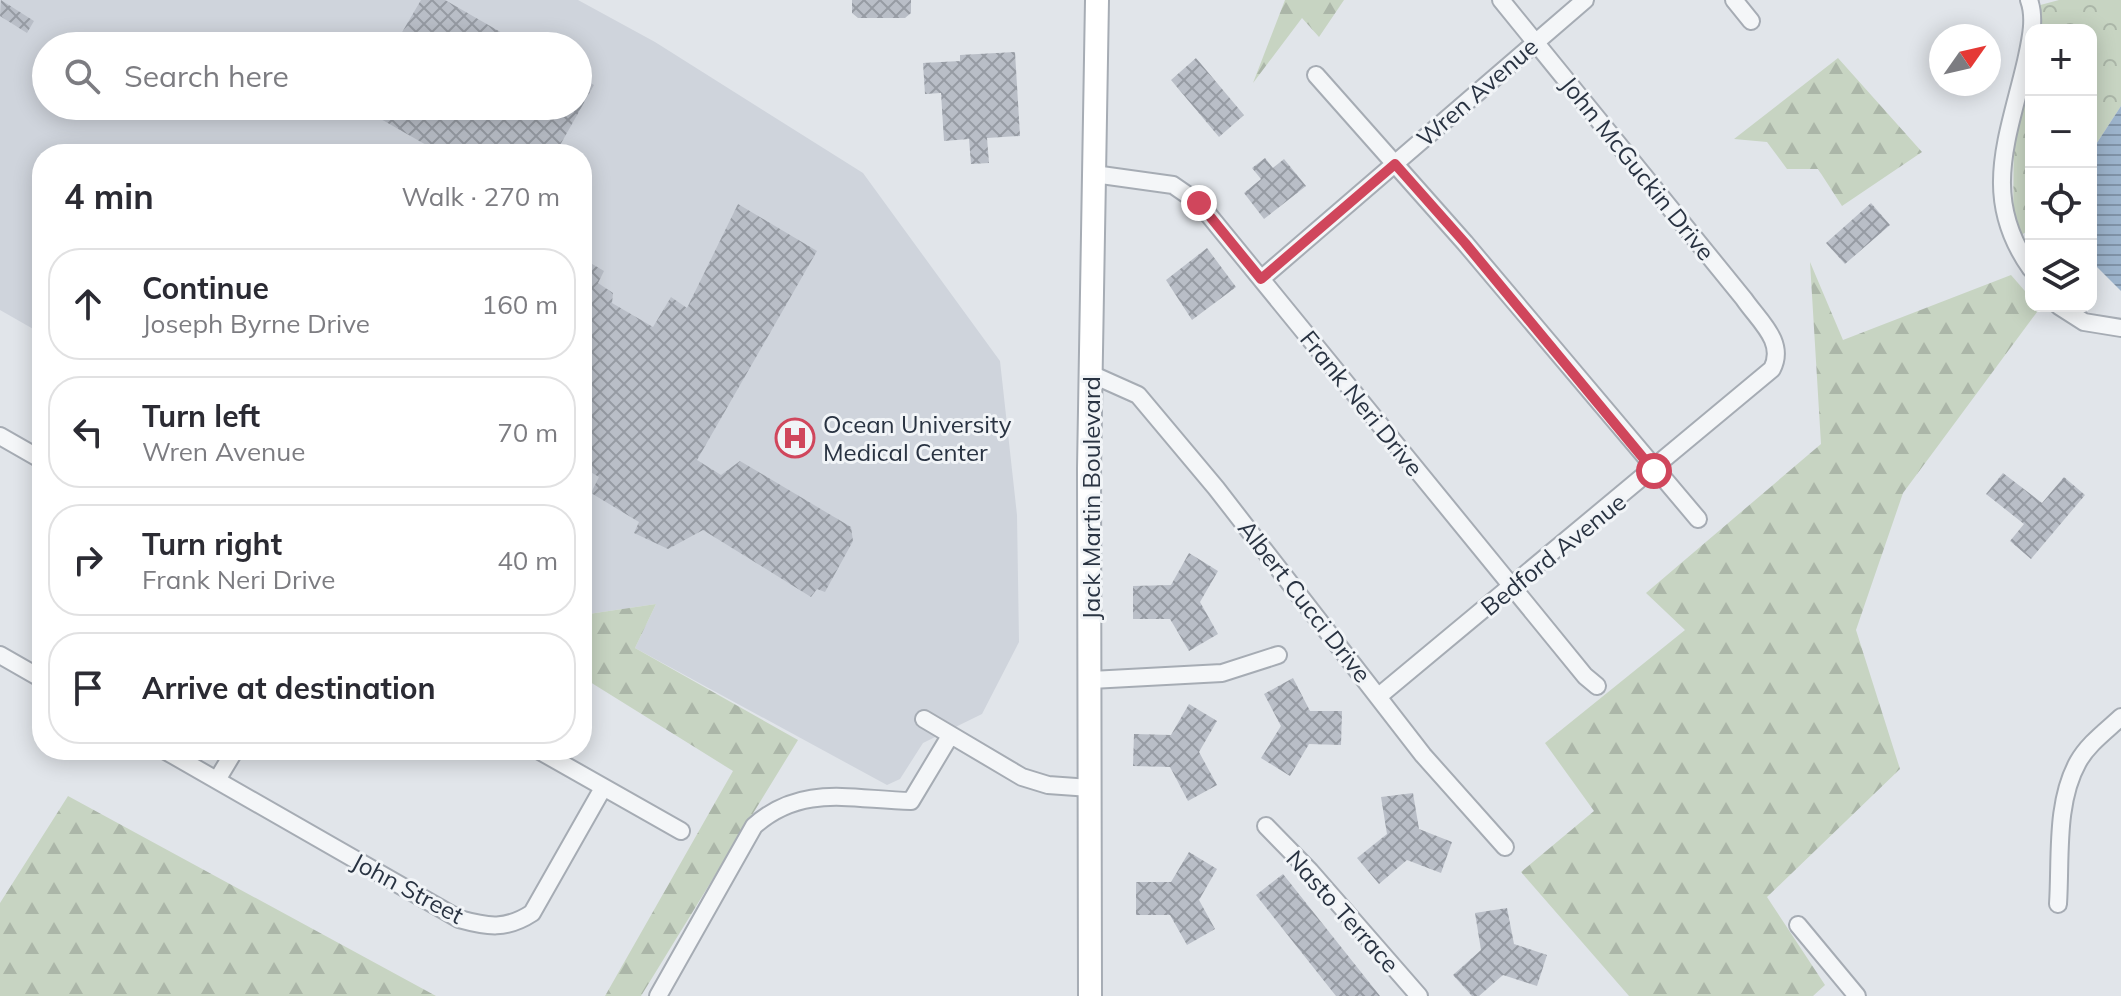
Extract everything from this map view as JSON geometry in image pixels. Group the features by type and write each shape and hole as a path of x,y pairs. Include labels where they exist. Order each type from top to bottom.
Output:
{"street":[{"name":"Jack Martin Boulevard","path":"1090,996 1091,374 1097,0"},
{"name":"John McGuckin Drive","path":"1501,0 1744,299"},
{"name":"Wren Avenue","path":"1261,279 1585,0"},
{"path":"1734,0 1751,21"},
{"path":"2025,258 2003,218 2000,176 2031,39 2029,0"},
{"path":"1316,75 1465,243 1654,471 1698,519"},
{"name":"Frank Neri Drive","path":"1094,174 1173,185 1199,203 1510,589 1597,686"},
{"name":"Bedford Avenue","path":"1379,696 1654,471 1772,369 1779,356 1776,343 1744,299"},
{"path":"2068,312 2084,322 2121,328"},
{"name":"Albert Cucci Drive","path":"1091,374 1138,395 1423,755 1505,847"},
{"path":"0,436 32,454"},
{"path":"0,655 32,673"},
{"path":"1091,680 1222,673 1278,655"},
{"path":"2058,904 2065,797 2078,763 2093,743 2121,717"},
{"path":"924,719 1022,777 1048,785 1090,788"},
{"path":"658,996 754,826 773,809 814,796 911,801 950,736"},
{"name":"John Street","path":"182,760 459,919 487,927 517,923 532,913 603,788"},
{"path":"217,780 229,760"},
{"path":"555,760 681,831"},
{"name":"Nasto Terrace","path":"1266,826 1310,871 1419,996"},
{"path":"1798,925 1857,996"}],"shaded area":[{"name":"Ocean University Medical Center","path":"0,0 578,0 655,42 863,173 1000,361 1017,515 1019,642 982,714 923,743 900,779 887,785 635,648 656,604 592,614 592,144 32,144 32,328 0,310"}],"green space":[{"path":"1285,0 1344,0 1319,37 1302,18 1253,83"},
{"path":"2059,0 2121,0 2121,106 2097,143 2097,24 2027,24 2029,8"},
{"path":"2025,38 2025,233 2013,240 2014,121"},
{"path":"1838,58 1922,152 1842,206 1818,169 1787,169 1767,142 1734,139"},
{"path":"1810,262 1843,340 2011,275 2025,291 2025,312 2037,312 1903,493 1856,630 1900,769 1767,897 1825,985 1813,996 1629,996 1521,872 1594,811 1545,743 1685,630 1646,593 1821,444"},
{"path":"656,604 635,648 798,740 641,996 605,996 733,771 592,683 592,614"},
{"path":"68,796 436,996 0,996 0,903"}],"water":[{"path":"2121,106 2121,291 2097,267 2097,143"}],"building":[{"path":"1,0 34,21 27,33 0,16"},
{"path":"421,0 445,0 501,32 402,32"},
{"path":"852,0 911,0 911,13 905,18 858,18 852,13"},
{"path":"1015,52 1020,136 987,138 989,163 971,164 969,139 944,141 941,93 925,94 923,63 960,61 960,55"},
{"path":"1196,58 1244,115 1219,137 1171,80"},
{"path":"382,120 574,120 561,144 424,144"},
{"path":"1265,158 1273,168 1284,159 1306,186 1264,219 1244,193 1261,179 1252,168"},
{"path":"1871,203 1890,225 1845,264 1826,243"},
{"name":"Ocean University Medical Center","path":"738,204 817,251 697,460 721,475 740,461 851,527 853,541 825,592 817,589 811,597 703,530 668,549 634,533 639,522 592,494 599,477 592,473 592,264 604,271 598,283 613,293 612,303 653,327 671,297 687,308"},
{"path":"1207,248 1236,287 1192,320 1166,280"},
{"path":"2003,473 2042,503 2064,477 2085,495 2031,559 2010,541 2024,524 1986,494"},
{"path":"1189,553 1218,571 1200,602 1218,634 1189,651 1170,619 1133,619 1133,586 1171,585"},
{"path":"1293,678 1310,711 1342,711 1341,745 1309,744 1290,776 1261,758 1281,726 1264,694"},
{"path":"1189,704 1217,721 1199,752 1217,785 1188,801 1170,767 1133,766 1134,734 1171,735"},
{"path":"1413,793 1419,829 1452,842 1441,873 1407,860 1379,884 1357,858 1387,834 1381,797"},
{"path":"1189,852 1217,869 1199,900 1215,929 1187,945 1170,915 1136,915 1136,882 1171,882"},
{"path":"1283,874 1380,996 1336,996 1256,895"},
{"path":"1507,908 1514,944 1547,955 1537,986 1503,975 1479,996 1472,996 1453,975 1481,950 1475,913"}],"place":[{"name":"Ocean University Medical Center","path":"795,438"}],"route":[{"path":"1199,203 1261,279 1395,164 1465,243 1654,471"}]}
